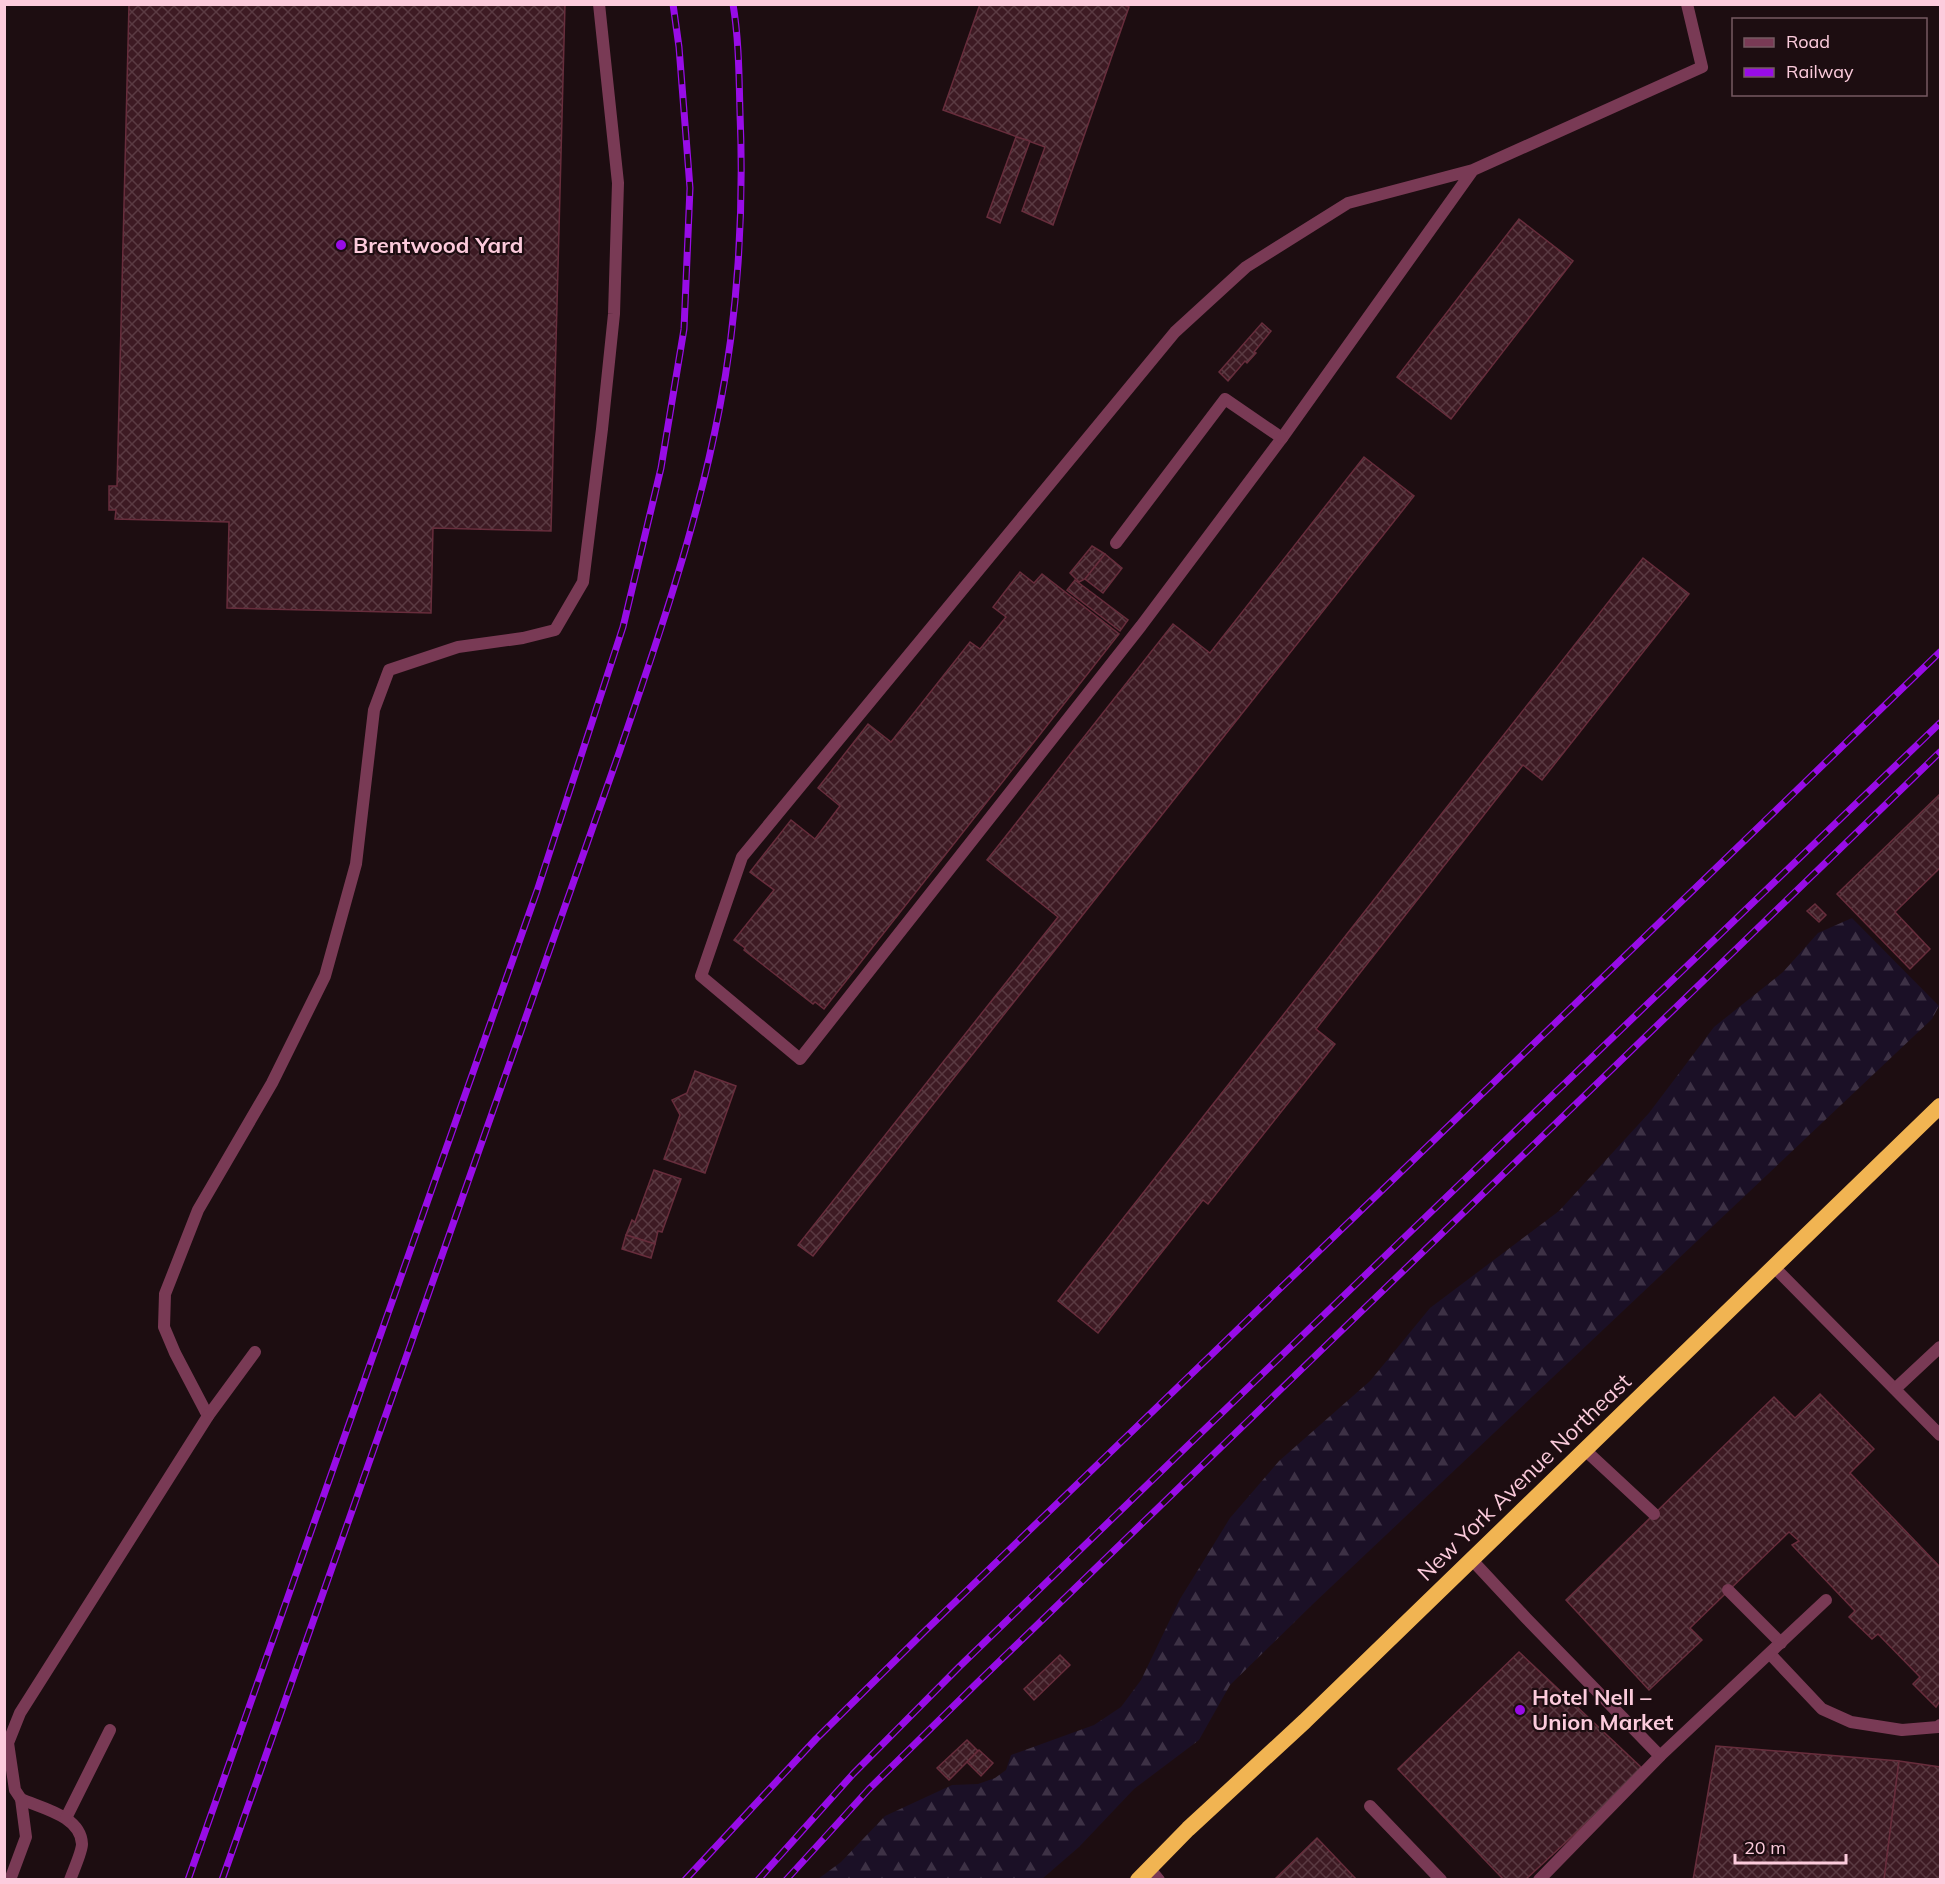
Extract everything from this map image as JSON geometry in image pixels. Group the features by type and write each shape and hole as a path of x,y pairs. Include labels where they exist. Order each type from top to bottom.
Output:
{"highway":[{"name":"New York Avenue Northeast","path":"1149,1876 1188,1829 1305,1721 1941,1106"}],"lane":[{"path":"208,1416 164,1327 165,1293 198,1210 272,1083 325,976 356,864 374,710 389,670 458,646 523,638 555,630 583,582 614,314 618,183 599,4"},
{"path":"1473,170 1282,438 1141,626 801,1059 701,976 742,857 1175,332 1246,267 1348,203 1473,170 1702,67 1687,4"},
{"path":"1116,543 1225,399 1282,438"},
{"path":"1774,1267 1941,1435"},
{"path":"1895,1389 1941,1347"},
{"path":"10,1880 26,1837 21,1799 15,1790 8,1743 20,1713 208,1416 255,1352"},
{"path":"1585,1450 1654,1514"},
{"path":"1472,1560 1660,1756"},
{"path":"1728,1590 1781,1643"},
{"path":"1539,1880 1660,1756 1826,1600"},
{"path":"1770,1654 1822,1710 1851,1722 1902,1730 1941,1725"},
{"path":"66,1818 110,1730"},
{"path":"21,1799 66,1818 77,1828 82,1845 70,1880"},
{"path":"1370,1806 1442,1880"}],"green space":[{"path":"1852,918 1939,1006 1932,1019 1230,1685 1199,1740 1134,1789 1079,1847 1042,1879 818,1879 841,1862 885,1816 952,1785 978,1784 995,1778 1006,1770 1011,1755 1094,1725 1121,1707 1141,1680 1180,1599 1230,1518 1279,1461 1370,1381 1430,1308 1559,1211 1649,1113 1714,1027 1783,972 1818,933"}],"building":[{"name":"Brentwood Yard","path":"129,4 565,4 551,531 433,528 431,613 227,608 229,522 115,519 116,510 109,510 109,486 117,486"},
{"path":"980,4 1122,4 1129,7 1053,225 1022,211 1045,147 943,110"},
{"path":"1016,137 1030,141 1000,223 987,217"},
{"path":"1519,219 1573,261 1451,419 1397,377"},
{"path":"1262,323 1271,331 1254,352 1256,353 1247,363 1245,361 1228,381 1219,372"},
{"path":"1364,457 1414,496 813,1256 798,1245 1058,917 987,860 1173,624 1210,653"},
{"path":"1092,546 1105,554 1085,579 1079,582 1070,573"},
{"path":"1105,554 1122,568 1103,593 1085,579"},
{"path":"1643,558 1689,594 1542,780 1523,765 1316,1029 1335,1044 1208,1204 1203,1200 1098,1333 1058,1301"},
{"path":"1020,572 1034,583 1042,574 1119,634 824,1009 815,1002 813,1004 734,940 774,890 750,872 791,820 815,839 840,806 818,788 868,724 891,742 970,642 980,649 1006,617 993,607"},
{"path":"1075,580 1128,620 1120,631 1067,590"},
{"path":"1940,794 1940,868 1895,912 1930,949 1910,969 1837,894"},
{"path":"1815,904 1826,915 1819,922 1807,911"},
{"path":"695,1071 736,1086 705,1173 664,1159 680,1115 672,1100 687,1093"},
{"path":"654,1170 681,1179 662,1232 658,1231 655,1244 626,1235 632,1220 635,1222"},
{"path":"626,1235 655,1244 651,1258 622,1249"},
{"path":"1820,1394 1874,1449 1850,1473 1940,1567 1940,1701 1936,1707 1913,1684 1920,1677 1878,1634 1872,1639 1849,1617 1855,1611 1792,1545 1799,1541 1789,1532 1690,1628 1702,1640 1649,1690 1566,1600 1774,1397 1795,1418"},
{"name":"Hotel Nell – Union Market","path":"1519,1652 1644,1770 1525,1880 1504,1880 1398,1769"},
{"path":"1060,1655 1070,1665 1034,1700 1024,1689"},
{"path":"967,1740 978,1751 949,1780 937,1768"},
{"path":"1716,1746 1899,1761 1884,1880 1693,1880"},
{"path":"979,1750 993,1763 981,1776 967,1762"},
{"path":"1899,1761 1940,1767 1940,1880 1884,1880"},
{"path":"1317,1838 1357,1880 1274,1880"}],"railway":[{"path":"188,1880 537,891 623,627 661,468 684,329 690,188 679,47 673,4"},
{"path":"222,1880 620,750 662,624 700,497 726,375 738,262 741,149 738,58 733,4"},
{"path":"685,1880 816,1739 926,1630 1940,652"},
{"path":"758,1880 853,1774 960,1666 1940,723"},
{"path":"786,1880 869,1789 977,1683 1940,752"}],"place":[{"name":"Brentwood Yard","path":"341,245"},
{"name":"Hotel Nell – Union Market","path":"1520,1710"}]}
